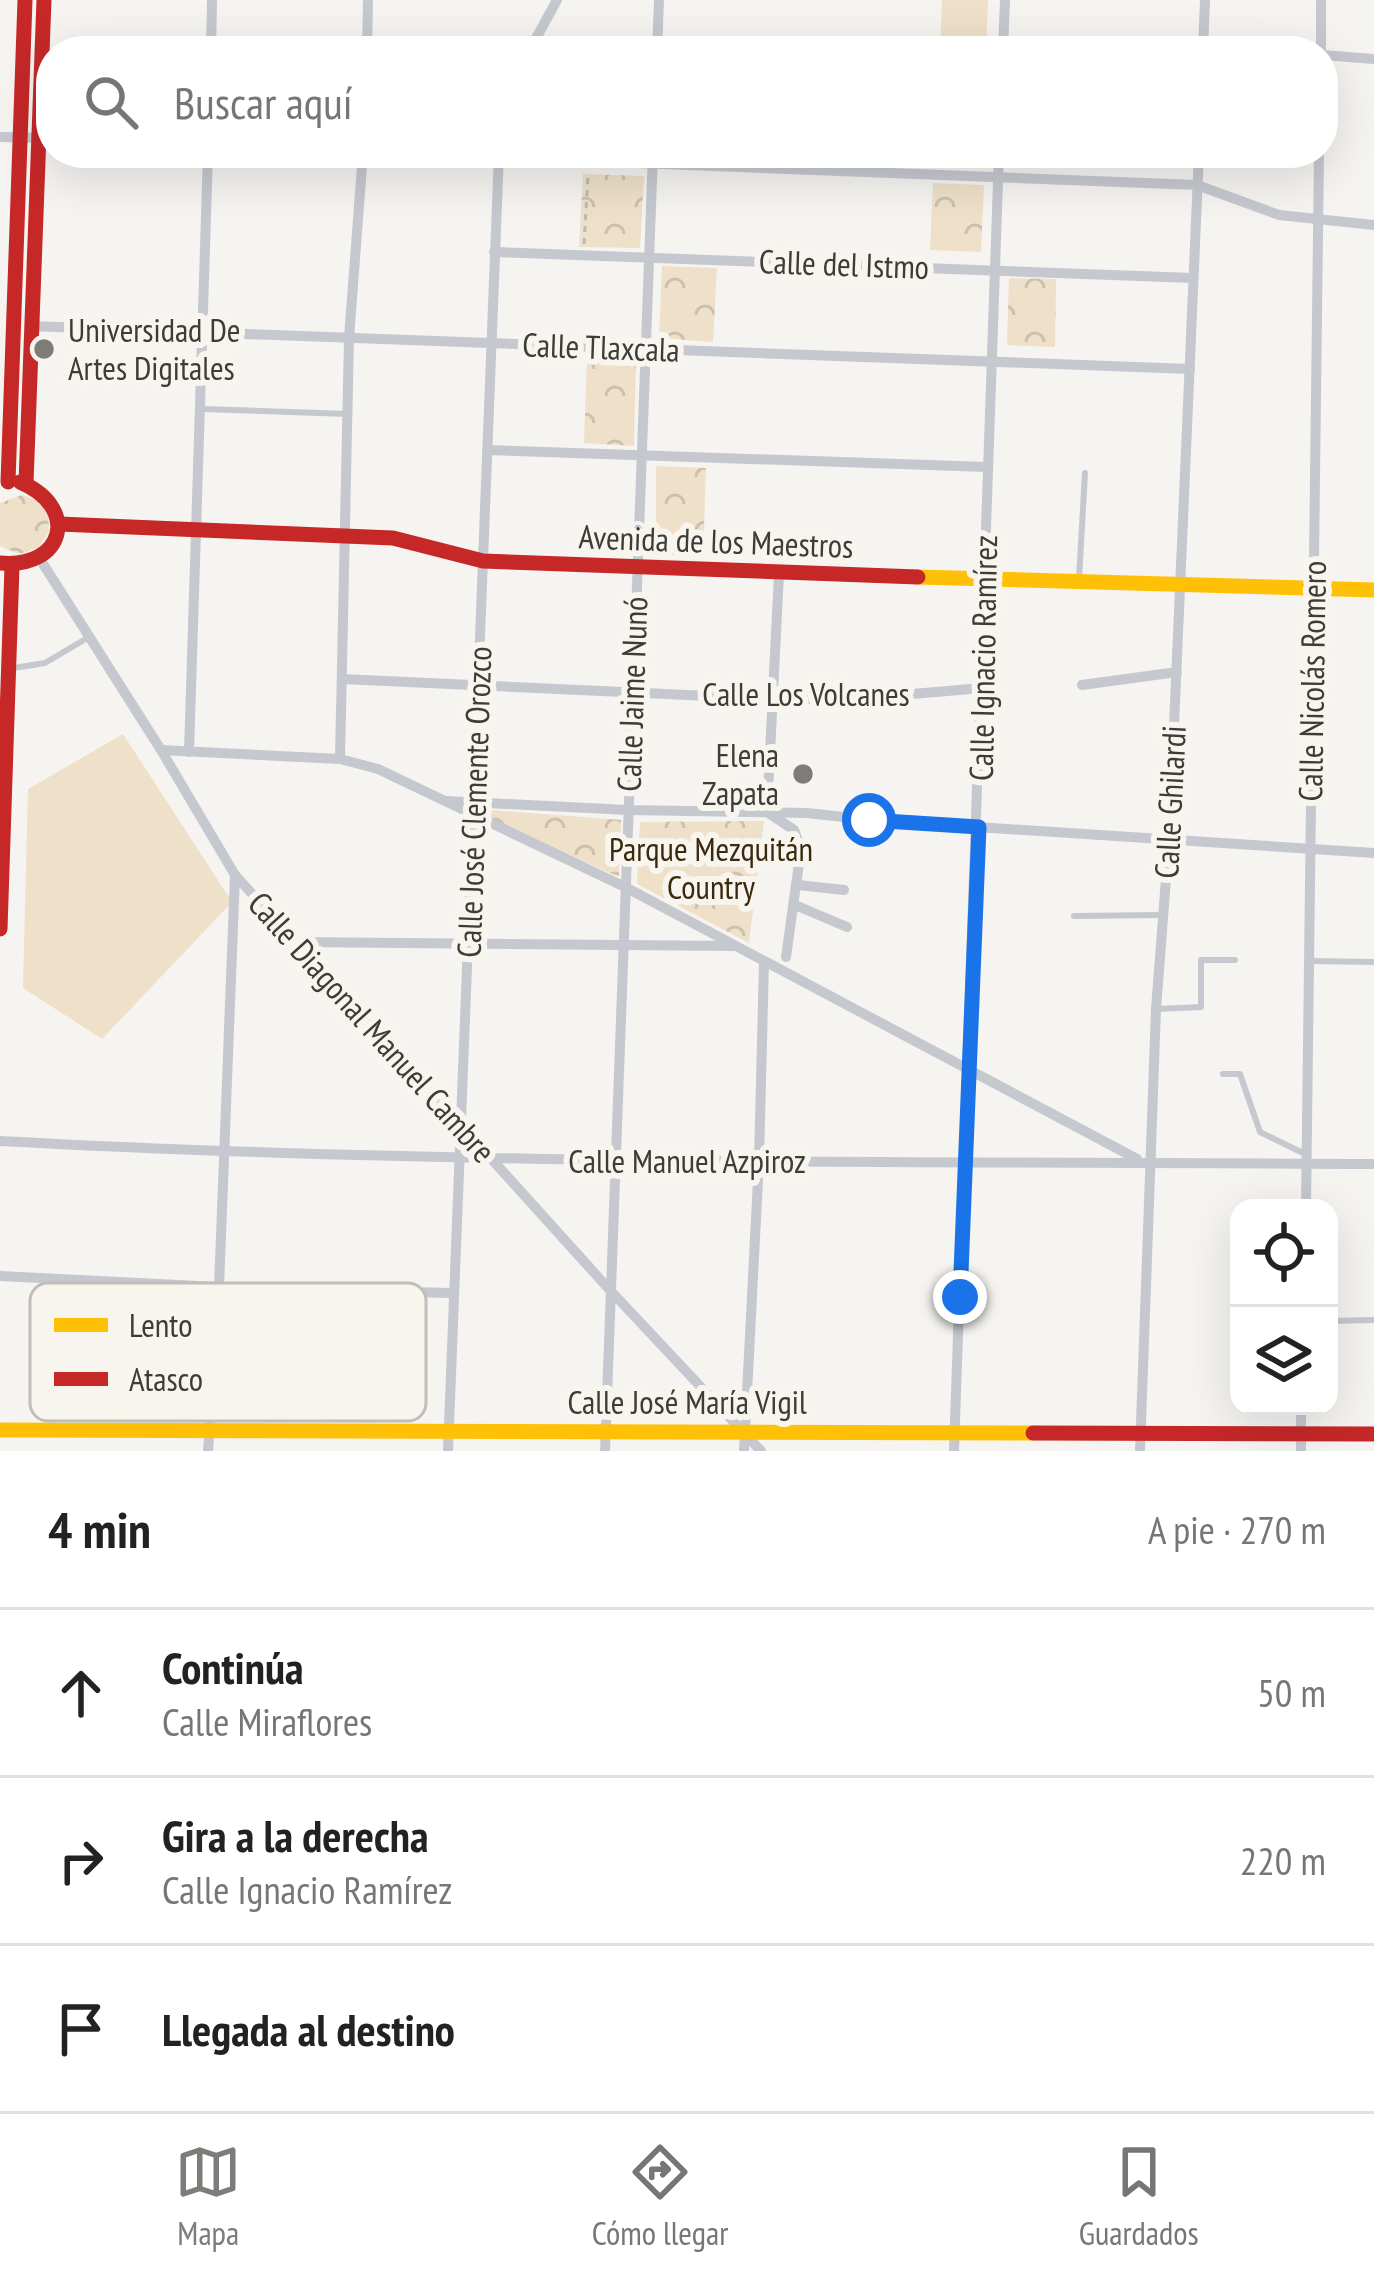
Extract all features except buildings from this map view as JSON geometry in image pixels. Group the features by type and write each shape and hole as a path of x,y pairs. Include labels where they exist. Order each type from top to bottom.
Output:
{"street":[{"path":"0,926 10,668 6,564 40,559 53,544 59,524 50,498 26,483 4,484 25,0"},
{"path":"44,0 44,36"},
{"path":"211,36 212,0"},
{"path":"367,36 368,0"},
{"path":"537,36 557,0"},
{"path":"657,36 658,0"},
{"path":"1004,36 1005,0"},
{"path":"1204,36 1205,0"},
{"path":"1321,0 1322,36"},
{"path":"1338,55 1374,59"},
{"path":"0,136 36,138"},
{"path":"26,483 43,168"},
{"path":"189,752 207,168"},
{"path":"340,759 349,338 362,168"},
{"name":"Calle José Clemente Orozco","path":"448,1451 498,168"},
{"name":"Calle Jaime Nunó","path":"605,1451 653,168"},
{"path":"816,168 1197,185 1279,215 1374,225"},
{"name":"Calle Ignacio Ramírez","path":"954,1451 998,168"},
{"name":"Calle Ghilardi","path":"1141,1451 1147,1161 1169,840 1198,168"},
{"name":"Calle Nicolás Romero","path":"1306,1199 1319,168"},
{"name":"Calle del Istmo","path":"494,252 1193,278"},
{"name":"Calle Tlaxcala","path":"13,326 1190,369"},
{"path":"487,450 987,467"},
{"name":"Avenida de los Maestros","path":"59,524 393,538 483,561 637,569 1374,590"},
{"name":"Calle Diagonal Manuel Cambre","path":"40,559 235,875 761,1451"},
{"path":"767,812 779,574"},
{"path":"1082,685 1177,672"},
{"name":"Calle Los Volcanes","path":"342,679 774,698 855,699 982,688"},
{"path":"161,750 340,759 474,809 1147,1161"},
{"path":"474,809 767,812 853,818"},
{"path":"767,812 800,838 786,957"},
{"path":"869,820 1374,853"},
{"path":"219,1283 235,875"},
{"path":"798,885 844,890"},
{"path":"795,905 847,928"},
{"path":"292,942 737,946"},
{"path":"745,1451 764,962"},
{"name":"Calle Manuel Azpiroz","path":"0,1141 494,1160 1307,1159 1374,1164"},
{"path":"0,1276 139,1283"},
{"path":"426,1292 452,1293"},
{"path":"208,1451 210,1421"},
{"name":"Calle José María Vigil","path":"0,1430 1141,1433 1300,1442 1374,1434"}],"lane":[{"path":"200,409 348,413"},
{"path":"1079,583 1085,473"},
{"path":"10,668 45,662 89,637"},
{"path":"1074,916 1163,914"},
{"path":"1156,1009 1201,1007 1201,960 1235,960"},
{"path":"1309,961 1374,962"},
{"path":"1222,1073 1240,1075 1260,1132 1307,1159"},
{"path":"1338,1321 1374,1320"}],"path":[{"path":"584,254 588,168"}],"green space":[{"path":"942,0 988,0 987,36 941,36"},
{"path":"583,174 644,176 640,248 579,247"},
{"path":"933,183 984,185 981,252 930,250"},
{"path":"662,266 717,268 713,342 659,338"},
{"path":"1009,278 1056,279 1055,347 1007,345"},
{"path":"587,358 636,358 634,446 584,443"},
{"path":"656,466 706,468 703,557 656,554"},
{"path":"22,495 43,507 49,531 38,548 19,554 0,546 0,503"},
{"path":"123,734 232,902 102,1039 23,988 28,789"},
{"name":"Parque Mezquitán Country","path":"479,809 621,820 619,877 479,815"},
{"name":"Parque Mezquitán Country","path":"764,821 749,943 637,884 640,822"}],"traffic: slow":[{"path":"918,577 1374,590"},
{"path":"0,1430 1033,1433"}],"traffic: jam":[{"path":"8,482 25,0"},
{"path":"43,36 44,0"},
{"path":"26,483 38,168"},
{"path":"0,563 39,556 57,534 51,506 20,482"},
{"path":"59,524 393,538 483,561 918,577"},
{"path":"0,929 12,566"},
{"path":"1033,1433 1374,1434"}],"place":[{"name":"Universidad De Artes Digitales","path":"44,349"},
{"name":"Elena Zapata","path":"803,774"}],"route":[{"path":"869,820 979,827 960,1297"}]}
